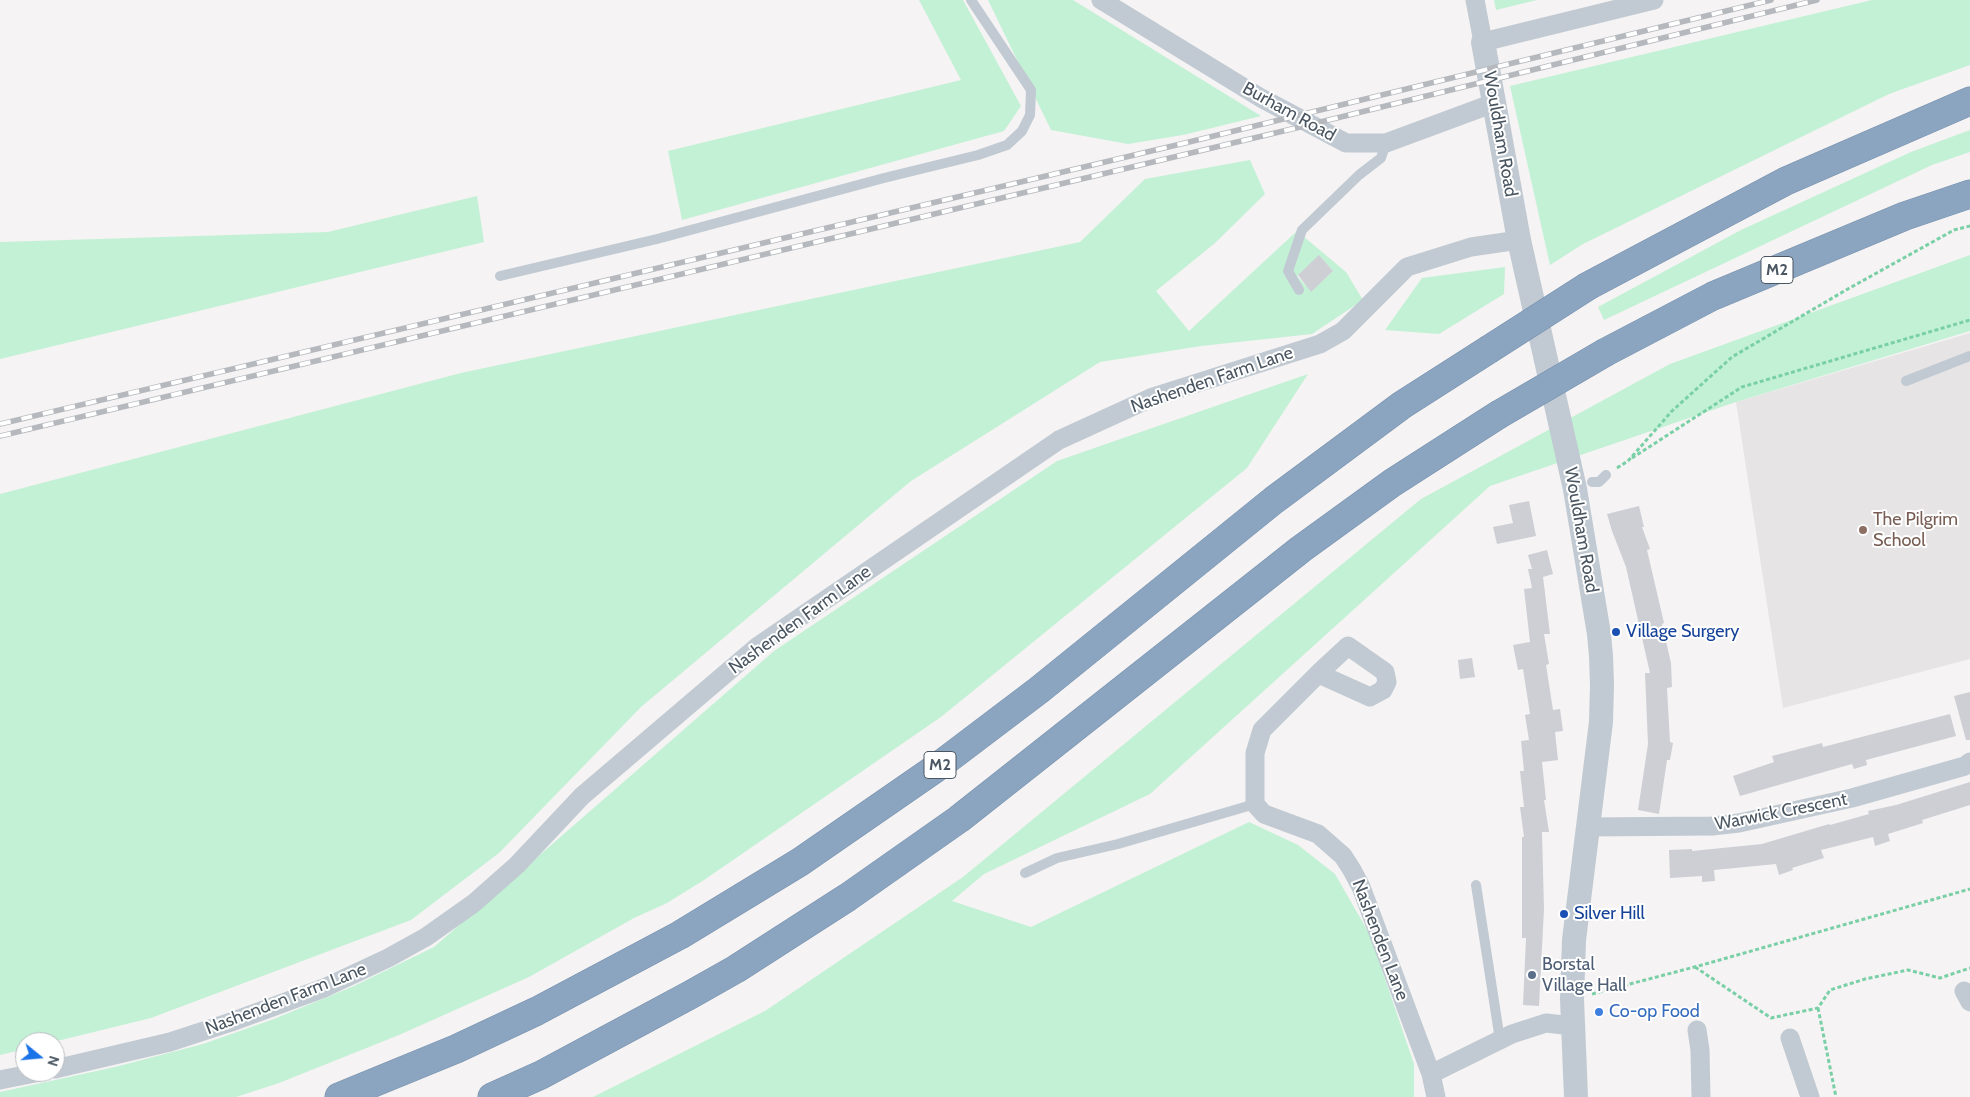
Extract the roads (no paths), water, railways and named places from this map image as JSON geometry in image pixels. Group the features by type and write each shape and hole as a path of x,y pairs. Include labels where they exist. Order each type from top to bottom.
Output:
{"highway":[{"name":"M2","path":"339,1097 456,1048 545,1007 680,935 800,862 936,768 1039,690 1282,494 1402,406 1588,286 1786,181 1970,102"},
{"name":"M2","path":"492,1097 541,1075 690,995 736,969 848,897 959,819 1301,549 1392,483 1498,415 1606,352 1713,296 1905,216 1962,197"}],"street":[{"name":"Burham Road","path":"1101,0 1260,98 1346,143 1386,143 1494,103"},
{"path":"1475,0 1483,42 1654,0"},
{"name":"Wouldham Road","path":"1483,42 1519,240 1575,489 1599,634 1602,685 1601,722 1574,940 1572,1026 1576,1097"},
{"name":"Nashenden Farm Lane","path":"65,1067 170,1042 231,1022 324,988 388,958 418,941 474,903 517,865 582,796 758,646 1058,440 1153,397 1320,344 1343,331 1407,267 1465,249 1519,240"},
{"path":"1256,804 1254,753 1262,730 1319,674"},
{"name":"Warwick Crescent","path":"1587,827 1712,826 1740,823 1852,798 1965,766 1970,762"},
{"name":"Nashenden Lane","path":"1256,804 1264,814 1318,834 1343,856 1352,870 1361,887 1431,1074 1436,1097"},
{"path":"1431,1074 1500,1040 1546,1022 1572,1026"},
{"path":"1696,1030 1700,1050 1701,1097"},
{"path":"1790,1038 1810,1097"},
{"path":"0,1080 15,1077"}],"lane":[{"path":"500,276 657,239 884,178 978,155 1007,145 1022,130 1030,116 1031,90 971,0"},
{"path":"1299,290 1288,272 1302,230 1359,175 1381,158 1386,143"},
{"path":"1906,381 1970,356"},
{"path":"1592,482 1599,482 1606,475"},
{"path":"1025,873 1057,858 1118,844 1256,804"},
{"path":"1476,885 1500,1040"}],"railway":[{"path":"0,424 1185,143 1771,0"},
{"path":"0,436 1296,128 1817,0"}],"place":[{"name":"The Pilgrim School","path":"1863,530"},
{"name":"Village Surgery","path":"1616,632"},
{"name":"Silver Hill","path":"1564,914"},
{"name":"Borstal Village Hall","path":"1532,975"},
{"name":"Co-op Food","path":"1599,1012"}]}
